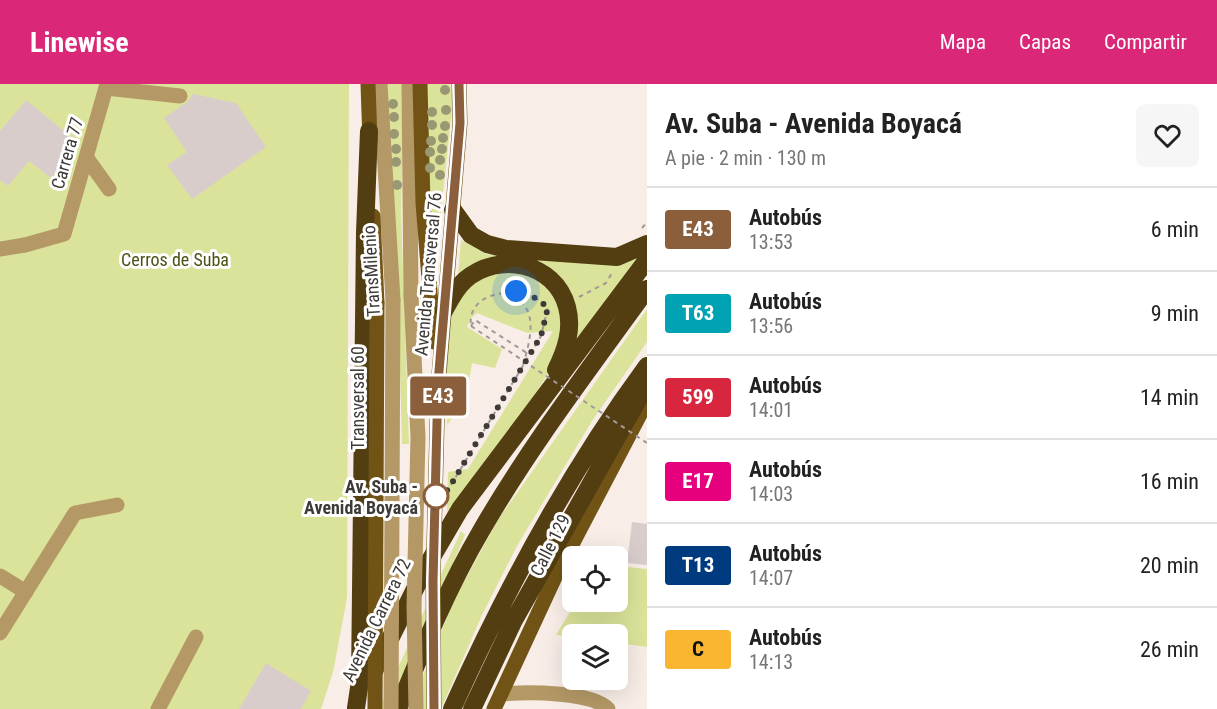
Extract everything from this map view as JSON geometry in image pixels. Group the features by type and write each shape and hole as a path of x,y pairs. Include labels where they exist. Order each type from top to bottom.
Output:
{"highway":[{"path":"356,709 360,681 365,232 369,131"},
{"path":"453,210 471,235 487,244 506,249 617,257 647,244"},
{"name":"Avenida Carrera 72","path":"356,709 412,594 460,509 647,260"},
{"path":"444,311 466,279 495,264 521,264 547,276 563,297 567,308 568,340 540,403"},
{"path":"398,709 449,591 498,503 647,289"},
{"path":"452,709 481,645 522,566 597,438 647,366"},
{"path":"472,709 514,620 647,384"},
{"path":"370,709 412,594"}],"main road":[{"path":"368,84 369,131"},
{"name":"Avenida Transversal 76","path":"420,84 423,203 438,385"},
{"name":"Avenida Transversal 76","path":"438,385 460,123 459,84"},
{"name":"Transversal 60","path":"369,131 377,303 375,709"},
{"path":"434,709 433,581 438,385"},
{"name":"Calle 129","path":"494,709 555,577 647,401"}],"street":[{"name":"TransMilenio","path":"380,84 393,300 391,709"},
{"path":"409,84 411,296 418,437 414,608 416,709"},
{"path":"107,86 180,96"},
{"name":"Carrera 77","path":"0,249 25,245 64,234 107,86"},
{"path":"86,157 109,189"},
{"path":"0,633 75,513 117,505"},
{"path":"0,576 26,592"},
{"path":"158,709 196,638"},
{"path":"501,694 528,693 592,699 608,709"}],"path":[{"path":"581,296 606,284 615,268"},
{"path":"448,490 541,336 548,307 529,294 516,291 501,293 480,303 473,310 471,326"},
{"path":"501,293 519,299 526,305 531,318 532,333 521,371"},
{"path":"471,326 475,320 527,353"},
{"path":"471,326 647,443"}],"green space":[{"name":"Cerros de Suba","path":"0,84 349,84 347,598 333,672 321,709 0,709"},
{"path":"384,84 404,84 401,212 409,444 402,444 398,296"},
{"path":"426,84 450,84 453,100 435,269 427,181"},
{"path":"461,240 487,254 503,257 479,263 458,276"},
{"path":"643,255 578,341 574,310 524,258"},
{"path":"487,271 523,271 540,278 552,290 561,305 563,331 557,352 532,400 497,450 447,512 448,472 468,469 553,331 527,333 477,313 470,319 467,327 502,349 495,368 472,363 464,396 447,425 446,341 453,304"},
{"path":"647,309 647,342 592,421 517,546 482,615 441,709 409,709 455,598 498,520"},
{"path":"461,531 465,535 391,709 379,709"},
{"path":"628,567 647,569 647,647 628,644 628,624 563,624 570,612 628,612"},
{"path":"562,625 562,636 556,635"}],"building":[{"path":"193,94 236,103 266,147 192,199 167,165 187,152 164,118 187,102"},
{"path":"26,100 79,143 51,178 29,161 8,186 0,180 0,131"},
{"path":"632,522 647,524 647,565 628,563"},
{"path":"266,663 311,691 301,709 239,709"}],"bus line":[{"name":"E43","path":"434,709 433,581 438,383 458,162 459,84"}],"place":[{"name":"Av. Suba - Avenida Boyacá","path":"436,496"}],"route":[{"path":"436,496 434,507 449,488 545,326 548,307 529,294 516,291"}]}
